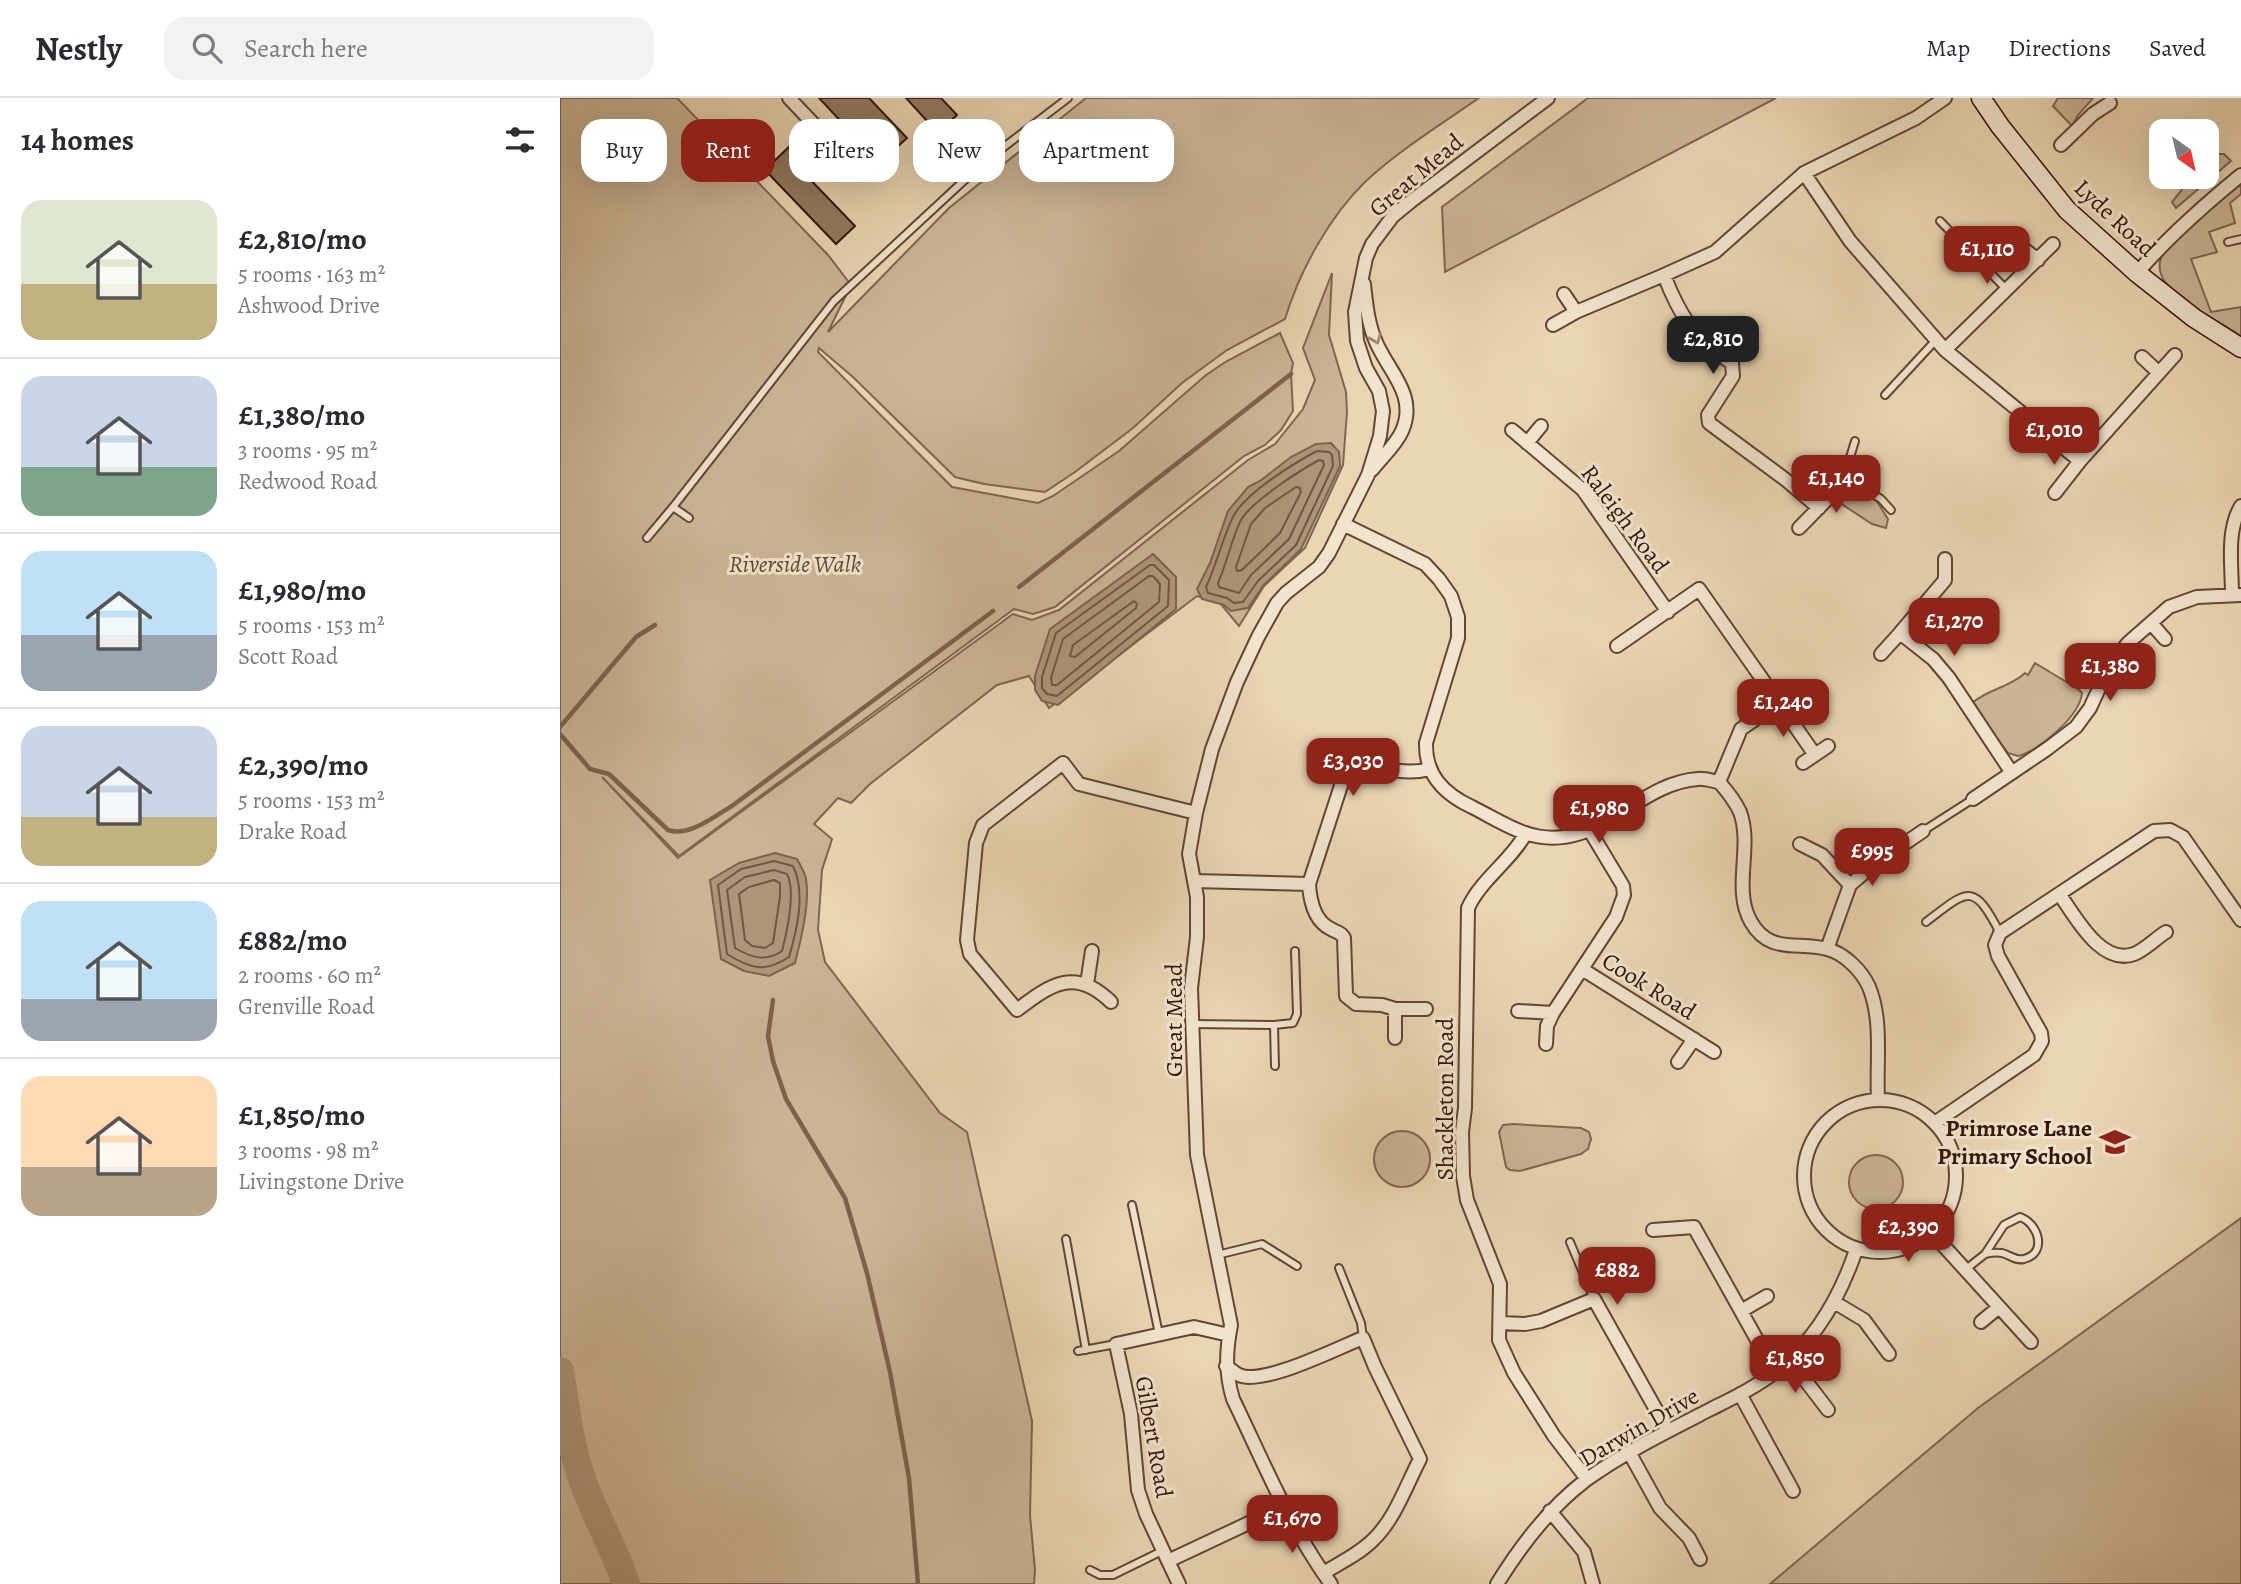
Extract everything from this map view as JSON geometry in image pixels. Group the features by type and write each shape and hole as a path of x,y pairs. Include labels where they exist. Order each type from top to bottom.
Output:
{"street":[{"path":"789,98 809,119"},
{"name":"Great Mead","path":"1331,1584 1285,1506 1233,1399 1227,1380 1231,1325 1229,1306 1198,1168 1191,988 1197,937 1197,897 1189,853 1212,748 1258,637 1277,603 1318,567 1329,553 1368,475 1380,436 1383,411 1379,391 1357,341 1355,312 1362,273 1372,244 1393,216 1548,98"},
{"path":"1553,325 1576,312 1715,252 1804,173 1916,118 1945,98"},
{"name":"Lyde Road","path":"1981,98 2067,210 2137,273 2194,318 2241,348"},
{"path":"2061,145 2111,100"},
{"path":"1804,173 1850,241 1941,345 2080,461"},
{"path":"2137,273 2198,210 2241,175"},
{"path":"1941,345 2007,290 2053,244"},
{"path":"2024,249 2038,260"},
{"name":"Great Mead","path":"1362,273 1367,315 1376,342 1401,385 1407,409 1402,432 1368,475"},
{"path":"1664,275 1674,301 1696,335 1714,353 1732,363 1733,376 1708,415 1709,423 1819,508"},
{"path":"1564,294 1576,312"},
{"path":"2055,493 2080,461 2175,355"},
{"path":"2142,357 2158,372"},
{"path":"1527,443 1541,426"},
{"name":"Raleigh Road","path":"1512,430 1583,491 1668,612"},
{"path":"1799,528 1848,478"},
{"path":"1973,799 2076,727 2090,708 2109,667 2129,643 2169,607 2197,597 2237,595 2231,537 2241,506"},
{"path":"1343,524 1425,565 1451,596 1458,617 1458,638 1426,743 1426,758 1430,769 1443,788 1466,804 1526,833 1572,836 1590,831 1673,784 1700,778 1719,782 1734,802 1743,825 1743,903 1756,930 1769,941 1783,946 1826,948 1841,955 1857,969 1869,986 1877,1032 1878,1098"},
{"path":"1881,654 1945,580 1945,559"},
{"name":"Raleigh Road","path":"1617,646 1699,589 1815,755"},
{"path":"2151,623 2165,639"},
{"path":"1900,633 1933,659 1949,678 2012,773"},
{"path":"1719,782 1741,729 1779,703"},
{"path":"1803,763 1828,746"},
{"path":"1426,1009 1395,1009 1382,1004 1356,1004 1346,996 1344,938 1340,932 1330,929 1318,918 1311,902 1309,884 1349,764 1355,760 1403,773 1430,769"},
{"path":"1111,1002 1097,988 1087,984 1067,983 1044,989 1017,1010 970,954 967,940 976,843 983,825 1063,763 1079,784 1196,813"},
{"path":"1936,1122 2034,1055 2042,1041 2041,1033 1998,956 1995,945 2000,933 2154,831 2170,830 2183,837 2241,920"},
{"path":"1546,1044 1547,1026 1553,1013 1616,917 1624,895 1623,886 1590,831"},
{"path":"1826,948 1850,886 1872,866 1923,831"},
{"name":"Shackleton Road","path":"1526,833 1517,849 1472,899 1468,908 1463,1176 1467,1200 1500,1284 1499,1340 1514,1373 1554,1436 1587,1479"},
{"path":"1800,844 1822,855 1850,886"},
{"path":"1195,881 1309,884"},
{"path":"2060,895 2095,944 2118,955 2133,954 2166,932"},
{"path":"1087,984 1092,951"},
{"name":"Cook Road","path":"1583,969 1714,1052"},
{"path":"1395,1009 1395,1038"},
{"path":"1518,1011 1553,1013"},
{"name":"Cook Road","path":"1678,1062 1694,1039"},
{"path":"1878,1098 1897,1099 1921,1110 1936,1122 1947,1139 1954,1158 1955,1176 1947,1209 1931,1232 1899,1250 1876,1253 1856,1250 1836,1239 1819,1223 1808,1205 1803,1185 1804,1169 1814,1140 1830,1121 1852,1106 1878,1098"},
{"path":"1653,1230 1694,1227 1775,1372"},
{"path":"1931,1232 2031,1342"},
{"name":"Darwin Drive","path":"1497,1584 1514,1556 1550,1511 1587,1479 1629,1452 1740,1394 1775,1372 1789,1359 1810,1338 1835,1302 1856,1250"},
{"path":"1741,1311 1767,1296"},
{"path":"1500,1323 1525,1324 1541,1321 1594,1299 1668,1431"},
{"path":"1835,1302 1864,1320 1889,1354"},
{"path":"1981,1322 1999,1307"},
{"path":"1116,1344 1194,1327 1230,1335"},
{"path":"1226,1366 1241,1376 1277,1373 1363,1338 1420,1459 1387,1523 1373,1540 1323,1573"},
{"name":"Gilbert Road","path":"1116,1344 1131,1414 1138,1490 1179,1584"},
{"path":"1789,1359 1828,1410"},
{"path":"1740,1394 1793,1491"},
{"path":"1629,1452 1660,1508 1689,1538 1700,1559"},
{"path":"1165,1556 1285,1506"},
{"path":"1550,1511 1584,1552 1593,1584"}],"lane":[{"path":"646,538 834,301 983,163 1068,98"},
{"path":"1940,221 2007,290"},
{"path":"2228,242 2241,239"},
{"path":"1885,395 1941,345"},
{"path":"1855,441 1848,464 1848,478 1881,499 1891,510"},
{"path":"673,507 689,518"},
{"path":"1923,831 1973,799"},
{"path":"1926,922 1955,900 1972,896 1981,900 2000,933"},
{"path":"1192,1024 1289,1025 1296,1019 1295,951"},
{"path":"1275,1025 1275,1066"},
{"path":"1132,1205 1158,1335"},
{"path":"1965,1270 1985,1254 1999,1230 2016,1218 2029,1221 2037,1234 2036,1250 2028,1257 2015,1259 2002,1253 1985,1254"},
{"path":"1066,1240 1086,1350"},
{"path":"1570,1242 1594,1299"},
{"path":"1217,1255 1262,1244 1297,1266"},
{"path":"1339,1268 1361,1323 1363,1338"},
{"path":"1078,1351 1116,1344"},
{"path":"1090,1570 1100,1575 1113,1576 1165,1556"}],"green space":[{"name":"Riverside Walk","path":"560,98 677,98 697,119 681,119 681,182 758,182 828,255 851,285 828,332 949,208 981,182 1005,182 1005,163 1019,152 1019,182 1174,182 1174,119 1060,119 1086,98 1479,98 1392,159 1353,195 1328,228 1307,263 1285,319 1227,350 1182,383 1133,428 1045,492 984,484 955,477 854,378 819,348 818,352 952,487 1038,503 1053,496 1119,451 1206,375 1280,333 1293,363 1293,411 1281,430 1265,445 1244,456 1055,607 1033,614 1014,609 679,856 602,777 678,858 1013,614 1032,620 1059,610 1248,460 1275,444 1303,409 1315,380 1303,348 1332,273 1329,335 1346,392 1343,465 1305,548 1264,586 1239,626 1220,603 1197,596 1049,708 1029,676 997,685 870,784 851,803 838,798 814,824 832,839 822,870 818,930 825,962 940,1113 967,1132 1032,1421 1030,1515 1034,1584 560,1584"},
{"path":"1588,98 1776,98 1445,272 1442,207"},
{"path":"2058,98 2093,98 2072,126 2053,106"},
{"path":"2219,154 2224,154 2231,161 2219,171"},
{"path":"2241,184 2241,194 2230,203 2235,223 2209,232 2217,252 2191,259 2211,312 2241,307 2241,336 2173,291 2162,277 2160,264 2161,258 2174,242"},
{"path":"2182,189 2198,189 2176,208 2172,202"},
{"path":"1863,490 1874,497 1888,519 1886,528 1872,524 1840,503 1847,496 1858,496"},
{"path":"2035,663 2082,693 2074,712 2057,731 2037,747 2018,756 2008,753 1971,704 2025,673 2028,675"},
{"path":"1503,1125 1581,1128 1589,1132 1591,1139 1588,1149 1581,1154 1520,1171 1510,1170 1506,1167 1499,1132"},
{"path":"1396,1131 1408,1131 1418,1135 1426,1143 1430,1159 1426,1175 1418,1183 1408,1187 1396,1187 1386,1183 1378,1175 1374,1165 1374,1153 1378,1143 1386,1135"},
{"path":"1876,1155 1895,1163 1903,1182 1895,1201 1876,1209 1857,1201 1849,1182 1857,1163"},
{"path":"2241,1218 2241,1584 1770,1584 1978,1408"}],"water":[{"path":"1331,443 1339,452 1340,466 1301,549 1263,586 1248,608 1231,611 1224,605 1202,599 1197,589 1210,563 1228,511 1248,487 1291,457 1316,444"},
{"path":"1153,554 1176,577 1176,609 1058,705 1042,701 1035,690 1035,676 1050,629"},
{"path":"775,853 797,859 805,876 807,899 795,963 769,976 744,971 721,959 710,880 739,863"}],"building":[{"path":"819,98 869,98 889,119 839,119"},
{"path":"906,98 941,98 957,115 953,119 925,119"},
{"path":"899,130 907,138 899,145"},
{"path":"789,147 789,182 813,182 855,226 836,244 775,180 775,160"}],"waterway":[{"path":"1019,587 1291,374"},
{"path":"560,734 590,769 609,774 668,830 685,831 701,825 732,806 993,611"},
{"path":"560,727 636,637 655,625"},
{"path":"773,1000 768,1036 786,1099 845,1198 867,1273 890,1372 909,1478 918,1584"},
{"path":"560,1371 576,1461 626,1584"}],"place":[{"name":"Primrose Lane Primary School","path":"2115,1142"}]}
